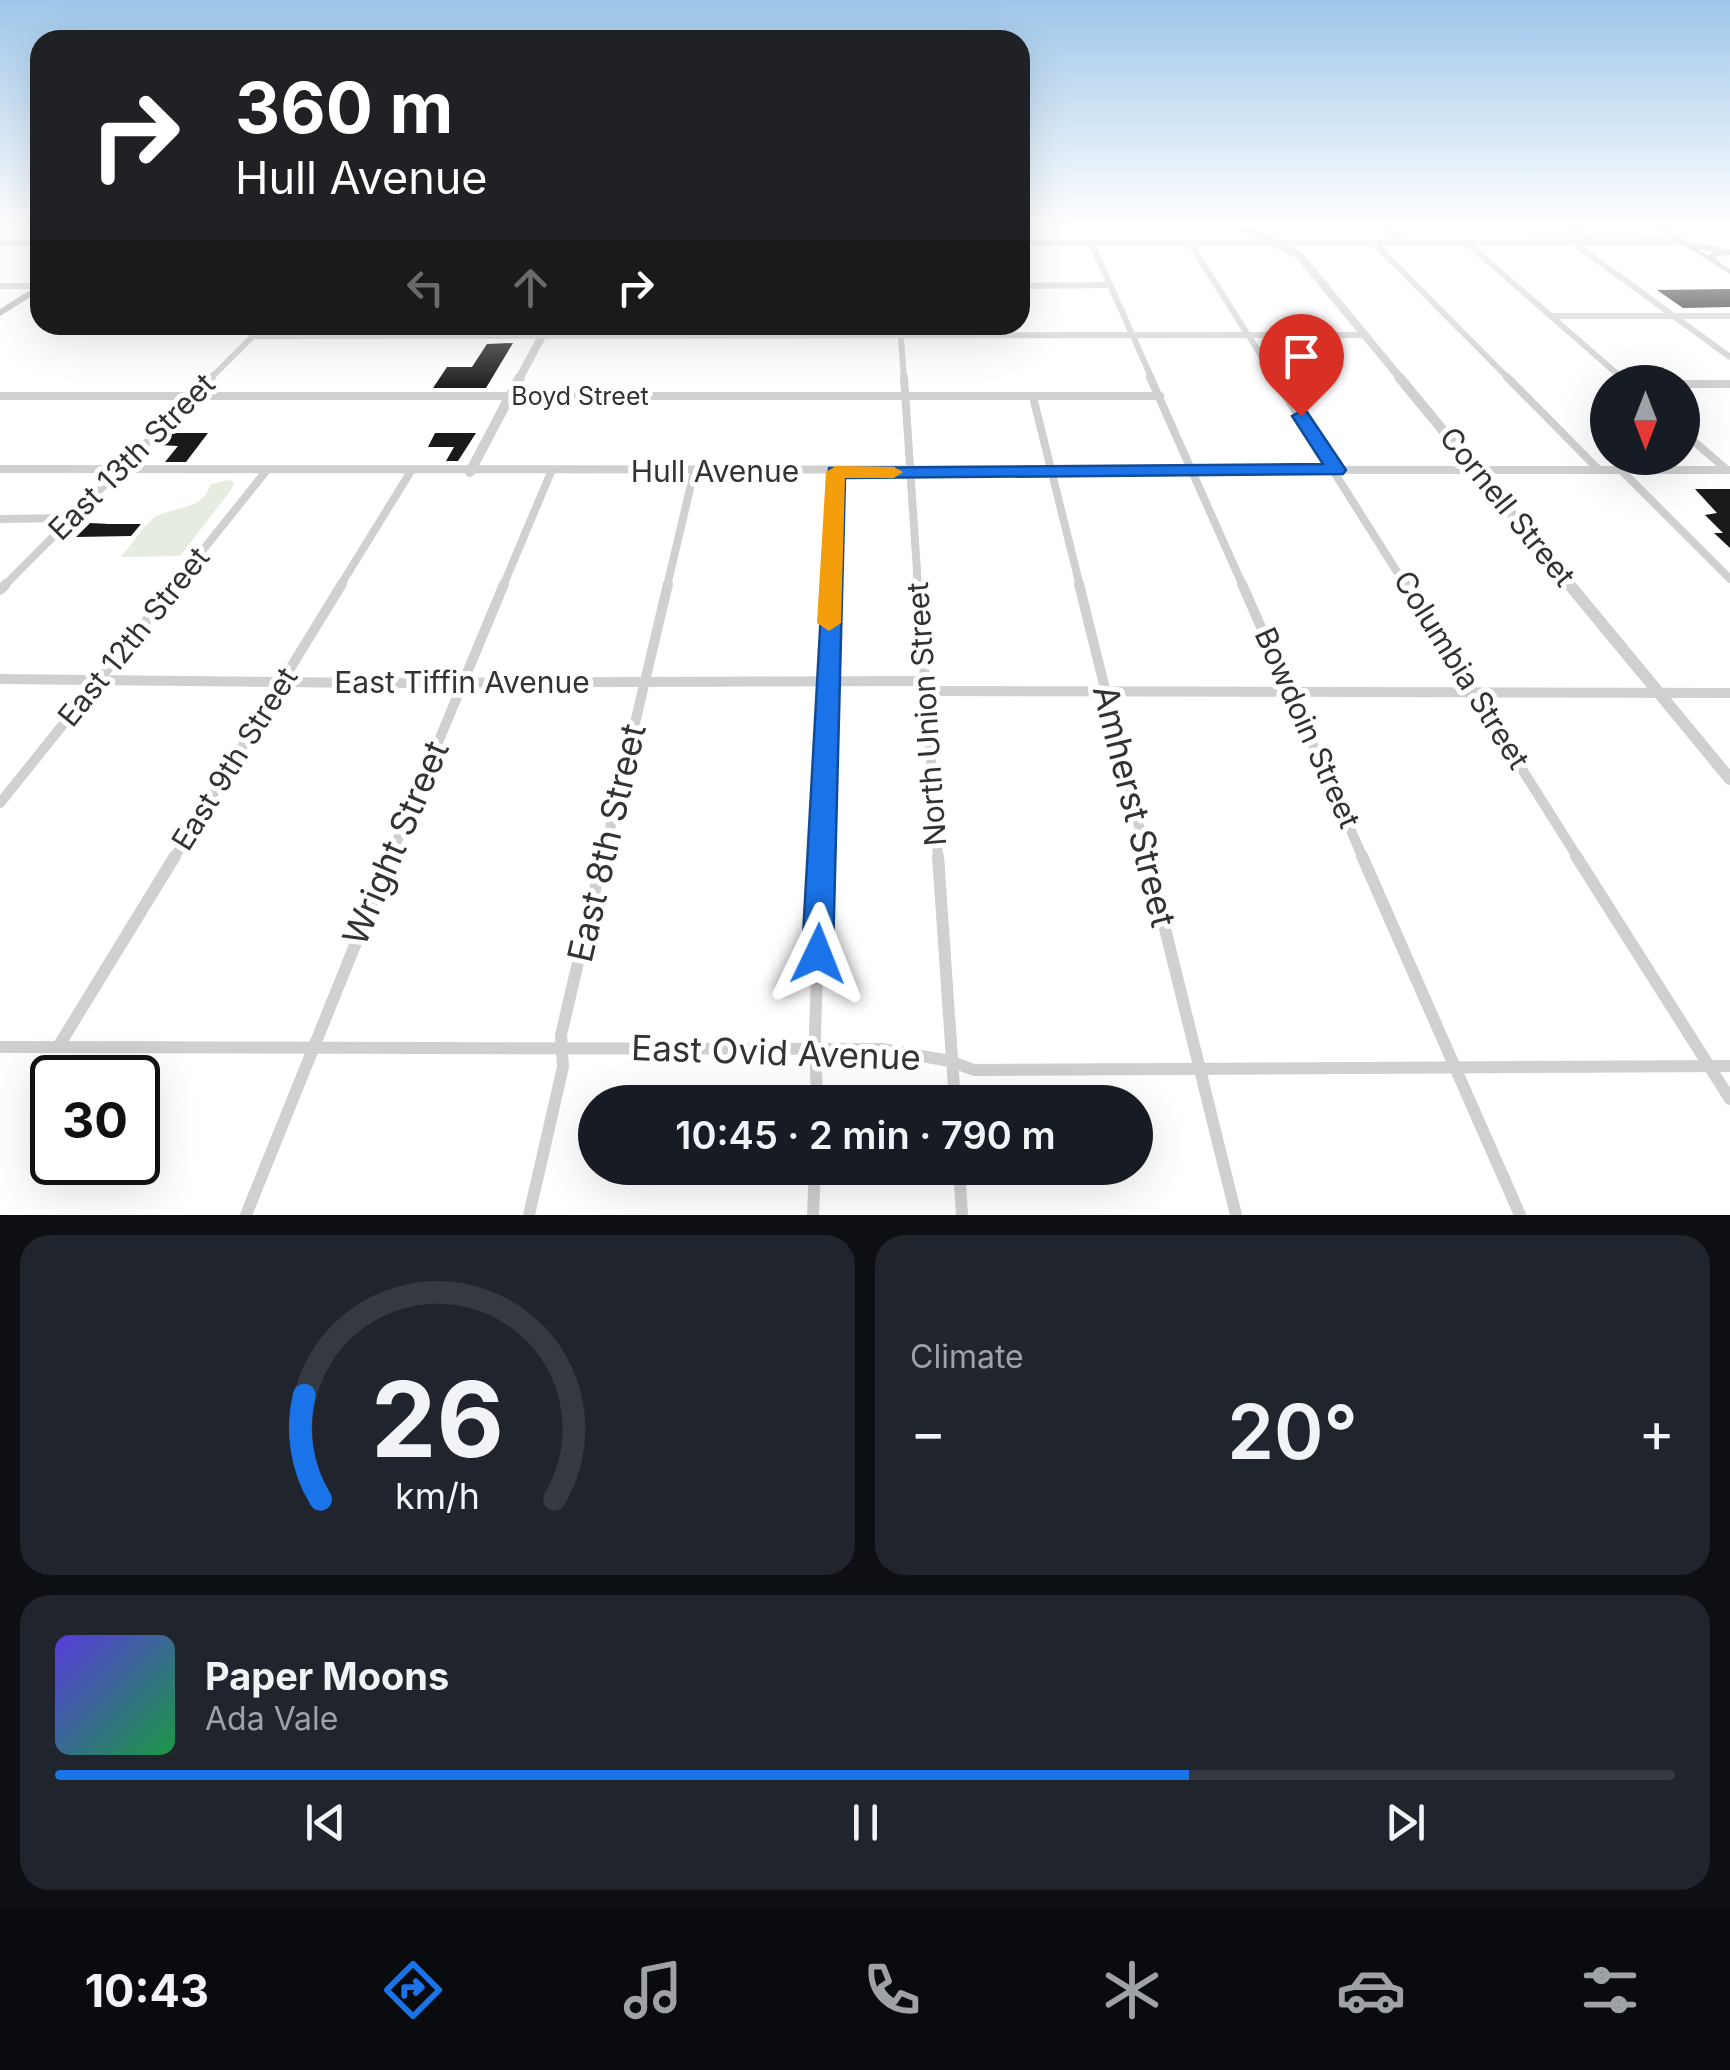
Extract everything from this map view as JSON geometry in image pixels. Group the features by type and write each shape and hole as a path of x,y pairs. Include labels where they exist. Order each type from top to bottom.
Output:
{"main road":[{"path":"2,314 30,294"}],"street":[{"name":"Bowdoin Street","path":"1107,278 1520,1215"},
{"name":"Columbia Street","path":"1212,278 1730,1099"},
{"name":"Cornell Street","path":"1318,278 1730,780"},
{"path":"1408,278 1590,462"},
{"path":"1507,278 1607,365"},
{"path":"1621,278 1730,356"},
{"path":"0,286 30,287"},
{"path":"1030,286 1111,286"},
{"path":"1551,316 1730,316"},
{"path":"1030,333 1366,335"},
{"path":"253,336 602,335"},
{"name":"North Union Street","path":"901,335 953,1085"},
{"name":"East 13th Street","path":"0,590 253,336"},
{"path":"470,472 542,336"},
{"path":"1700,384 1730,384"},
{"name":"Boyd Street","path":"0,396 1160,396"},
{"name":"Amherst Street","path":"1033,397 1236,1215"},
{"path":"1700,446 1728,470"},
{"name":"Hull Avenue","path":"0,469 1590,470"},
{"name":"East 12th Street","path":"0,803 267,470"},
{"name":"Hull Avenue","path":"1700,470 1728,470"},
{"name":"East 9th Street","path":"58,1047 411,471"},
{"name":"Wright Street","path":"246,1215 551,472"},
{"name":"East 8th Street","path":"529,1215 563,1067 562,1035 694,472"},
{"path":"817,1085 826,680 836,472"},
{"path":"1625,475 1730,578"},
{"path":"0,519 72,518"},
{"name":"East Tiffin Avenue","path":"0,678 646,684 826,680 925,686 1292,694 1730,693"},
{"name":"East Ovid Avenue","path":"0,1047 882,1049 950,1061 974,1070 1730,1066"},
{"path":"813,1215 814,1185"},
{"path":"960,1185 962,1215"}],"shaded area":[{"path":"234,482 231,490 180,556 121,557 154,518 196,503 210,485"}],"building":[{"path":"1730,289 1730,307 1683,308 1657,290"},
{"path":"513,343 486,388 433,388 447,367 472,367 487,344"},
{"path":"169,433 208,433 186,462 165,462 178,446 158,445"},
{"path":"435,433 476,433 458,461 446,461 454,447 428,447"},
{"path":"1695,489 1730,489 1730,548 1714,533 1723,533 1705,515 1717,513"},
{"path":"90,523 141,524 131,536 76,537"}],"slow traffic":[{"path":"829,623 836,472 894,472"}],"route":[{"path":"818,954 836,472 1336,470 1301,416"}]}
